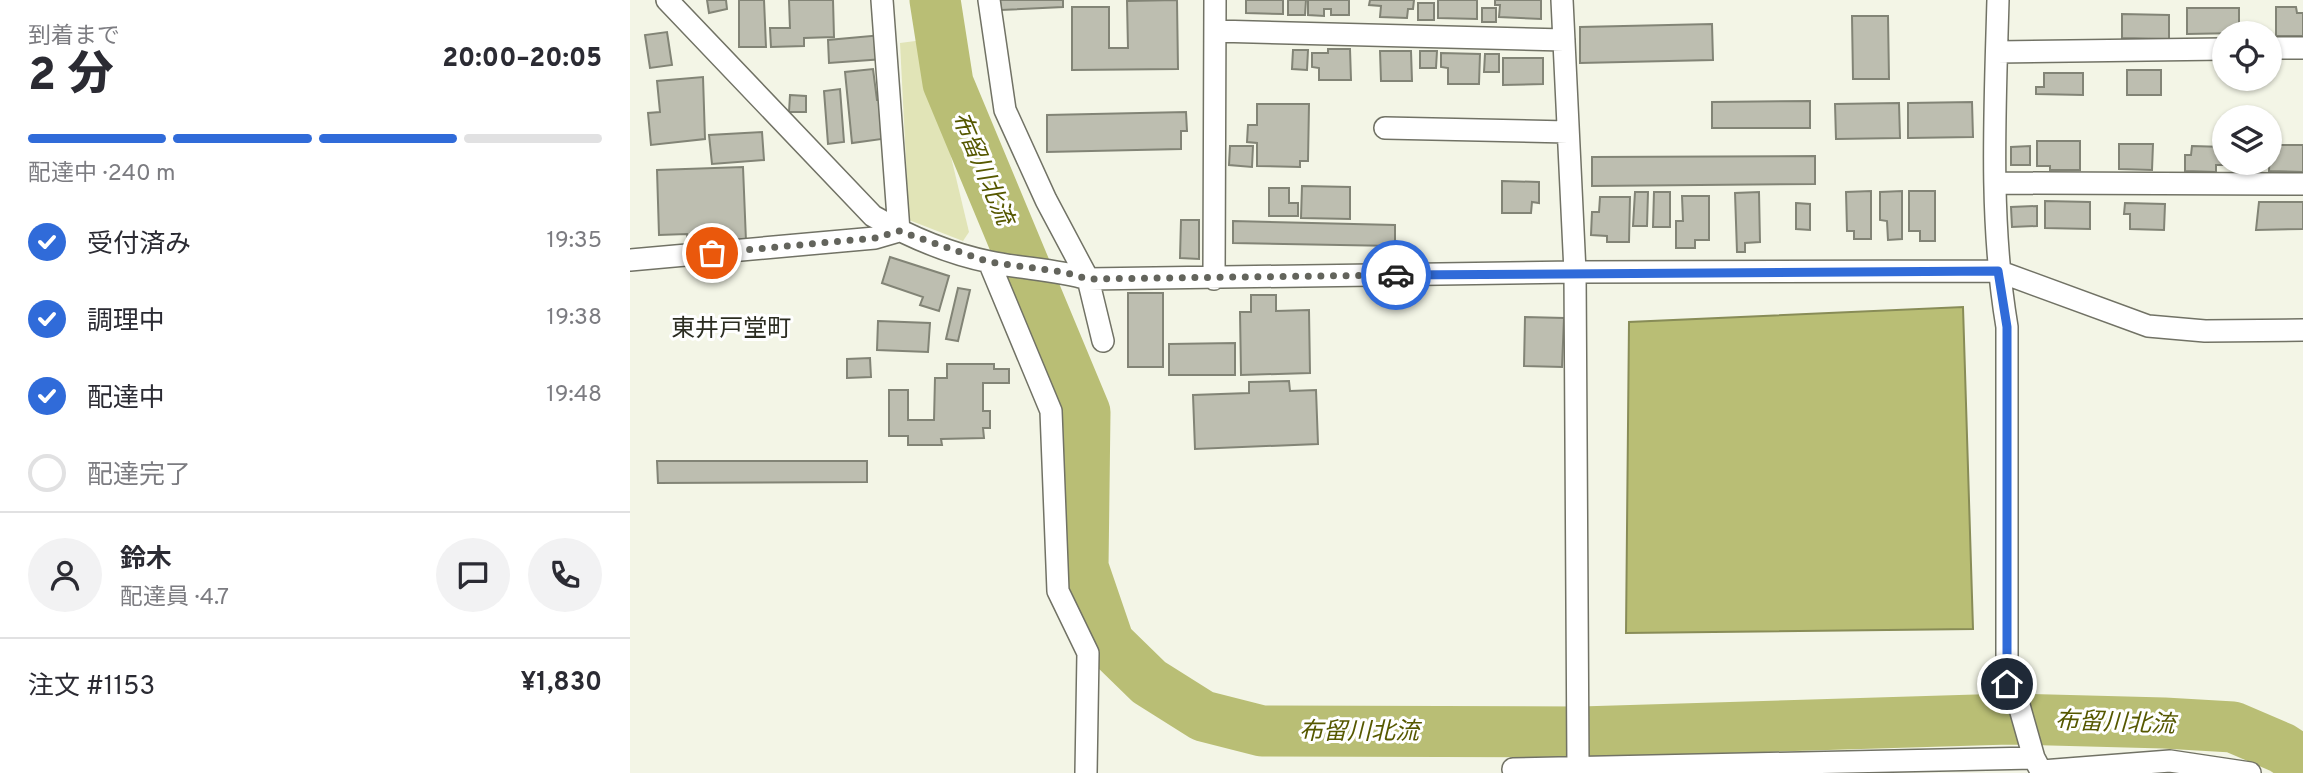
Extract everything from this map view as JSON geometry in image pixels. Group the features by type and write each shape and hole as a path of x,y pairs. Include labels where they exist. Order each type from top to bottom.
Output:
{"street":[{"path":"667,0 873,216 899,231 996,263 1063,272 1088,279 1575,272 1998,271 2148,326 2205,331 2303,330"},
{"path":"882,0 899,231"},
{"path":"989,0 1005,110 1046,200 1088,279 1103,341"},
{"path":"1214,279 1215,0"},
{"path":"1562,0 1575,272 1578,768"},
{"path":"1998,0 1995,183 1998,271 2007,327 2007,684 2015,691 2038,764"},
{"path":"1215,31 1564,40"},
{"path":"2282,48 2303,48"},
{"path":"1997,52 2212,49"},
{"path":"1385,128 1569,132"},
{"path":"1995,183 2303,184"},
{"path":"630,260 875,238 899,231"},
{"path":"996,263 1051,411 1058,591 1088,653 1086,773"},
{"path":"1513,769 2170,761 2250,773"}],"shaded area":[{"path":"923,40 969,232 963,241 909,220 900,43"},
{"path":"1963,307 1973,629 1626,633 1629,322"}],"building":[{"path":"707,0 726,0 727,9 709,13"},
{"path":"739,0 764,0 766,47 739,47"},
{"path":"789,0 833,0 834,37 804,38 804,46 771,47 770,28 790,28"},
{"path":"1000,0 1063,0 1063,7 1001,10"},
{"path":"1177,0 1178,69 1072,70 1072,7 1109,7 1109,48 1128,48 1127,1"},
{"path":"1246,0 1283,0 1283,14 1246,13"},
{"path":"1288,0 1306,0 1305,15 1288,15"},
{"path":"1308,0 1349,0 1349,15 1331,15 1331,9 1324,9 1324,16 1308,15"},
{"path":"1370,0 1414,0 1413,9 1408,9 1407,18 1380,17 1381,6 1369,5"},
{"path":"1438,0 1477,0 1477,19 1438,18"},
{"path":"1495,0 1541,0 1541,19 1499,17 1500,5 1495,5"},
{"path":"1418,3 1434,3 1434,20 1418,20"},
{"path":"2276,7 2296,7 2297,13 2303,13 2303,36 2282,36 2282,21 2276,21"},
{"path":"1482,8 1496,8 1496,22 1482,22"},
{"path":"2187,8 2239,8 2239,21 2212,21 2212,34 2187,34"},
{"path":"2122,14 2169,15 2169,39 2122,38"},
{"path":"1852,16 1888,16 1889,79 1853,79"},
{"path":"1712,24 1713,60 1580,63 1580,27"},
{"path":"667,32 672,65 650,68 645,35"},
{"path":"882,35 884,59 829,63 828,40"},
{"path":"1328,49 1350,49 1351,80 1319,80 1319,68 1312,67 1312,53 1328,53"},
{"path":"1293,50 1308,50 1307,70 1292,69"},
{"path":"1380,51 1411,51 1412,81 1381,81"},
{"path":"1420,51 1437,51 1436,68 1420,68"},
{"path":"1441,53 1480,54 1479,84 1448,84 1448,68 1441,67"},
{"path":"1485,54 1499,54 1499,72 1484,72"},
{"path":"1503,58 1543,58 1543,84 1503,85"},
{"path":"873,69 877,100 882,100 885,128 881,129 882,139 852,143 845,72"},
{"path":"2127,70 2161,70 2161,95 2127,95"},
{"path":"2044,73 2083,73 2083,95 2036,94 2036,87 2044,87"},
{"path":"703,77 705,139 651,145 648,113 660,112 657,81"},
{"path":"840,89 844,142 828,144 824,91"},
{"path":"790,95 806,96 806,112 789,112"},
{"path":"1810,101 1810,128 1712,128 1712,102"},
{"path":"1972,102 1973,137 1908,138 1908,103"},
{"path":"1899,103 1900,138 1836,139 1835,104"},
{"path":"1257,104 1309,104 1308,161 1300,161 1300,167 1257,166 1257,143 1247,142 1248,125 1257,125"},
{"path":"1186,112 1187,131 1181,131 1181,149 1047,152 1047,115"},
{"path":"762,132 764,160 712,164 709,135"},
{"path":"2037,141 2080,141 2080,170 2050,170 2050,166 2037,166"},
{"path":"2119,144 2153,144 2152,170 2119,169"},
{"path":"2282,145 2303,145 2303,172 2282,171"},
{"path":"1230,146 1253,146 1252,167 1229,165"},
{"path":"2030,146 2030,165 2011,165 2011,147"},
{"path":"2192,146 2212,147 2212,172 2185,171 2185,155 2191,155"},
{"path":"1815,156 1815,184 1592,186 1592,157"},
{"path":"743,167 746,241 688,243 687,234 659,235 657,170"},
{"path":"1502,181 1539,182 1539,203 1532,202 1531,213 1502,213"},
{"path":"1302,186 1350,187 1350,219 1301,218"},
{"path":"1269,188 1289,188 1289,203 1298,203 1298,216 1269,216"},
{"path":"1871,191 1871,239 1854,239 1854,231 1847,231 1846,192"},
{"path":"1902,191 1902,239 1888,240 1887,221 1880,220 1880,192"},
{"path":"1909,191 1935,191 1935,241 1920,241 1920,231 1909,231"},
{"path":"1635,192 1648,192 1647,226 1633,226"},
{"path":"1654,192 1670,192 1670,227 1653,227"},
{"path":"1759,192 1760,242 1745,243 1745,252 1737,252 1735,193"},
{"path":"1682,196 1709,196 1709,240 1695,240 1695,248 1676,248 1676,221 1683,221"},
{"path":"1600,197 1630,197 1629,242 1607,242 1607,236 1591,235 1592,212 1599,212"},
{"path":"2045,201 2090,202 2090,229 2045,228"},
{"path":"2259,202 2303,202 2303,229 2256,230"},
{"path":"1796,203 1810,204 1810,230 1796,229"},
{"path":"2125,203 2165,204 2164,230 2130,229 2130,214 2124,214"},
{"path":"2037,206 2037,226 2012,227 2011,207"},
{"path":"1181,220 1199,220 1199,259 1180,258"},
{"path":"1233,221 1395,225 1395,246 1233,243"},
{"path":"890,257 949,276 939,311 920,305 923,297 882,283"},
{"path":"958,288 970,290 958,341 946,339"},
{"path":"1128,293 1163,293 1163,367 1128,367"},
{"path":"1251,295 1276,295 1276,311 1309,310 1310,373 1241,375 1240,312 1251,312"},
{"path":"1525,317 1564,318 1562,367 1524,366"},
{"path":"878,321 930,323 928,352 877,350"},
{"path":"1235,343 1235,375 1169,375 1169,344"},
{"path":"870,358 871,377 847,378 847,359"},
{"path":"947,364 994,364 994,369 1009,369 1009,383 983,383 983,411 990,411 990,428 983,428 984,438 941,439 942,445 908,445 908,436 889,436 889,390 908,390 908,420 934,420 935,378 947,378"},
{"path":"1289,381 1290,391 1316,390 1318,444 1195,449 1193,395 1249,393 1249,382"},
{"path":"657,461 867,461 867,482 658,483"}],"waterway":[{"name":"布留川北流","path":"935,0 948,83 1085,412 1083,567 1109,643 1149,682 1203,716 1262,731 1581,732 2009,719 2164,723 2233,727 2282,748 2303,762"}],"way so far":[{"path":"712,253 875,238 899,231 989,262 1063,272 1088,279 1396,275"}],"district":[{"name":"東井戸堂町","path":"731,328"}],"route":[{"path":"1396,275 1998,271 2007,327 2007,684"}]}
